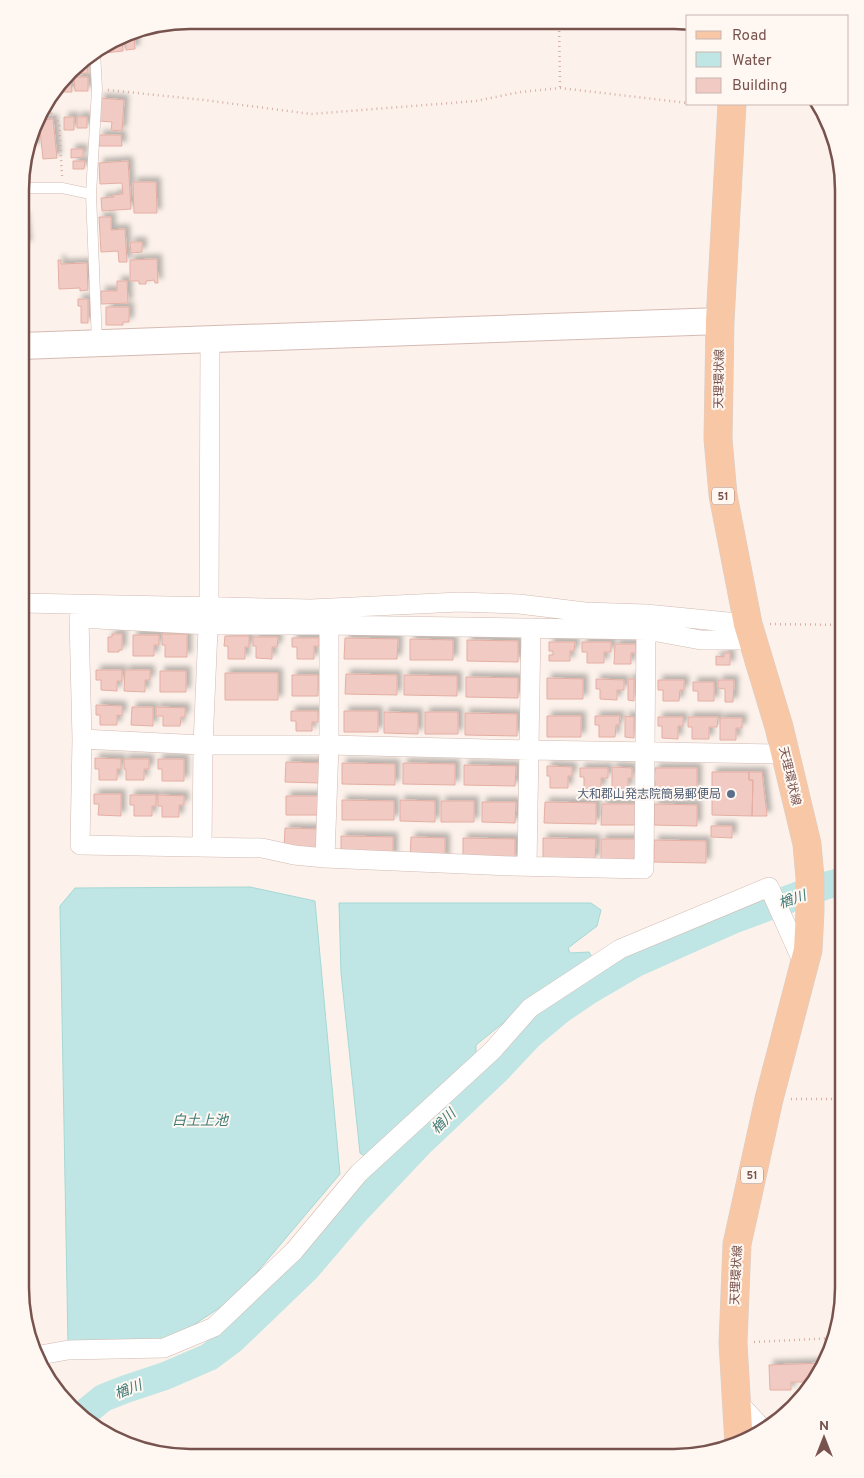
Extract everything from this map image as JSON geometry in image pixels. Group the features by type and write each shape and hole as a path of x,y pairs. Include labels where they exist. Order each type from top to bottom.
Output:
{"main road":[{"name":"天理環状線","path":"732,105 720,320 718,439 723,495 750,632 785,754 806,844 810,878 808,950 769,1099 737,1244 733,1343 738,1436"}],"street":[{"path":"29,346 720,320"},
{"path":"202,847 203,745 209,625 210,338"},
{"path":"29,603 311,609 460,602 519,604 586,612 646,614 750,632"},
{"path":"646,630 644,868 527,866 325,858 294,855 262,848 80,845 82,739 79,618 209,625 646,630 701,640 750,632"},
{"path":"325,858 329,745 329,625"},
{"path":"527,866 531,628"},
{"path":"82,739 203,745 329,745 785,754"},
{"path":"43,1355 68,1350 164,1348 214,1327 294,1251 359,1173 492,1052 530,1008 620,949 769,887 804,965"},
{"path":"736,1400 759,1425"}],"lane":[{"path":"95,60 97,89 91,194 97,343"},
{"path":"29,188 62,188 91,194"}],"path":[{"path":"560,29 560,88"},
{"path":"97,89 311,114 476,101 520,92 560,88 686,103"},
{"path":"50,110 59,122 62,188"},
{"path":"750,632 835,626"},
{"path":"769,1099 835,1099"},
{"path":"733,1343 827,1338"}],"water":[{"name":"白土上池","path":"250,887 315,901 340,1174 236,1297 169,1341 68,1344 60,906 75,888"},
{"path":"339,903 591,903 601,910 597,926 568,948 570,953 589,952 594,960 540,993 476,1045 476,1059 371,1161 360,1153 341,973"}],"building":[{"path":"134,39 135,49 126,50 126,42"},
{"path":"123,43 123,51 105,53"},
{"path":"88,66 88,73 79,74"},
{"path":"76,77 88,77 88,91 75,91 74,79"},
{"path":"71,82 72,92 62,92"},
{"path":"100,98 124,100 122,131 111,130 112,122 99,121"},
{"path":"64,117 74,117 74,130 64,130"},
{"path":"77,117 87,117 87,128 77,128"},
{"path":"53,119 57,158 43,159 40,131 45,120"},
{"path":"99,135 121,135 122,146 99,146"},
{"path":"71,149 83,149 83,157 71,158"},
{"path":"73,161 85,161 84,169 73,169"},
{"path":"128,161 131,209 102,211 101,198 123,194 122,183 100,184 99,163"},
{"path":"133,182 156,182 157,213 134,213"},
{"path":"99,217 111,217 111,230 125,229 127,262 119,262 118,251 101,252"},
{"path":"130,242 142,242 142,252 131,253"},
{"path":"157,259 158,283 155,283 154,280 146,281 146,284 139,284 139,281 130,281 130,260"},
{"path":"58,260 61,260 61,264 87,263 88,290 80,291 80,288 59,289"},
{"path":"117,281 127,281 128,303 101,304 101,291 117,291"},
{"path":"78,299 88,299 88,323 81,323 81,306 78,306"},
{"path":"106,307 129,307 129,322 123,322 123,325 106,325"},
{"path":"112,634 122,634 122,650 119,650 119,652 108,652 108,637 112,637"},
{"path":"162,634 187,634 187,657 165,657 165,645 162,645"},
{"path":"133,635 159,635 159,645 154,645 154,656 133,656"},
{"path":"225,636 249,636 249,647 245,647 245,659 228,659 228,646 224,646"},
{"path":"253,637 278,637 277,647 272,647 272,659 256,658 256,646 253,646"},
{"path":"292,638 319,638 319,646 314,646 314,659 297,659 297,647 292,647"},
{"path":"345,638 398,639 397,659 344,659"},
{"path":"410,639 453,640 453,660 410,660"},
{"path":"467,640 518,641 518,662 467,661"},
{"path":"549,642 575,642 574,651 570,651 570,661 549,661 549,655 553,655 553,651 549,651"},
{"path":"582,642 611,642 611,652 604,652 604,663 587,663 587,652 582,652"},
{"path":"615,644 636,644 636,653 631,653 631,664 614,664"},
{"path":"724,653 730,653 730,665 716,665 716,656 724,657"},
{"path":"96,670 122,670 122,681 117,681 117,691 101,690 101,680 96,680"},
{"path":"125,670 150,670 150,680 145,680 145,692 124,691"},
{"path":"160,671 186,671 186,692 160,692"},
{"path":"225,673 278,673 278,700 225,700"},
{"path":"346,674 397,675 397,695 345,694"},
{"path":"292,675 318,675 318,696 292,696"},
{"path":"404,675 457,676 457,696 404,695"},
{"path":"466,677 518,678 518,698 466,697"},
{"path":"547,678 583,679 583,699 547,699"},
{"path":"596,679 624,680 624,690 617,690 617,700 600,699 600,689 596,689"},
{"path":"628,679 634,679 634,701 628,700"},
{"path":"658,680 684,680 684,690 680,690 679,701 663,701 663,690 658,690"},
{"path":"718,680 734,680 733,702 725,702 725,689 718,688"},
{"path":"693,682 714,682 714,701 698,701 698,691 693,691"},
{"path":"96,705 122,706 122,716 117,715 117,725 100,725 100,715 96,715"},
{"path":"132,707 153,707 153,726 131,725"},
{"path":"156,707 185,708 185,717 181,717 180,726 163,726 163,716 156,716"},
{"path":"291,711 318,711 318,722 312,722 312,731 296,731 296,721 291,721"},
{"path":"344,711 378,711 378,732 344,732"},
{"path":"384,712 418,713 418,734 384,733"},
{"path":"425,712 458,712 458,734 425,734"},
{"path":"465,713 517,714 517,736 465,735"},
{"path":"547,716 581,716 581,737 547,737"},
{"path":"595,716 620,716 619,725 616,725 615,737 599,737 599,725 595,725"},
{"path":"625,716 634,717 634,738 625,737"},
{"path":"658,717 683,717 683,726 678,726 678,739 662,738 662,726 658,726"},
{"path":"688,717 718,717 717,727 709,727 709,739 692,739 692,727 688,727"},
{"path":"720,718 742,718 742,728 736,728 736,740 720,740"},
{"path":"95,758 121,759 121,769 117,769 117,780 99,780 99,769 95,769"},
{"path":"124,759 149,759 149,769 144,769 144,780 126,780"},
{"path":"158,759 184,759 184,781 162,781 162,769 158,769"},
{"path":"286,762 320,763 320,783 285,782"},
{"path":"342,763 395,764 395,785 342,784"},
{"path":"403,763 455,764 455,785 403,784"},
{"path":"464,765 516,766 515,786 464,785"},
{"path":"547,766 572,767 572,776 568,776 568,788 550,788 550,776 547,776"},
{"path":"612,767 632,768 632,778 628,778 628,789 612,789"},
{"path":"580,768 608,768 608,778 601,778 601,789 584,789 584,777 580,777"},
{"path":"655,768 697,768 697,790 655,790 655,781 651,781 651,773 655,773"},
{"path":"712,772 749,772 749,780 753,780 752,816 712,815"},
{"path":"749,772 762,772 767,816 752,816 753,780 749,780"},
{"path":"94,794 121,794 121,816 98,815 99,804 94,804"},
{"path":"130,795 156,795 156,806 152,806 152,816 134,816 134,805 130,805"},
{"path":"158,795 184,796 184,805 179,805 179,817 162,817 162,806 158,806"},
{"path":"286,796 320,796 320,815 286,815"},
{"path":"342,800 394,801 394,820 342,820"},
{"path":"400,800 435,801 435,822 400,821"},
{"path":"441,801 474,801 474,822 441,822"},
{"path":"482,802 516,802 515,823 482,822"},
{"path":"545,802 596,803 596,824 544,823"},
{"path":"602,804 636,804 636,825 601,825"},
{"path":"654,804 697,805 697,826 654,825"},
{"path":"711,826 732,826 732,838 711,837"},
{"path":"285,828 319,829 319,849 284,849"},
{"path":"341,836 393,837 393,858 341,858"},
{"path":"411,837 445,838 445,860 410,860"},
{"path":"463,838 515,839 515,861 463,860"},
{"path":"543,838 596,839 595,860 543,859"},
{"path":"601,839 635,839 634,862 601,861"},
{"path":"654,840 706,841 706,863 654,862"},
{"path":"817,1363 805,1382 791,1382 791,1390 770,1390 769,1365"}],"waterway":[{"name":"楢川","path":"87,1411 103,1398 165,1376 209,1357 233,1339 306,1269 353,1214 422,1141 499,1068 530,1035 560,1010 636,963 735,919 835,883"}],"place":[{"name":"大和郡山発志院簡易郵便局","path":"731,794"}]}
